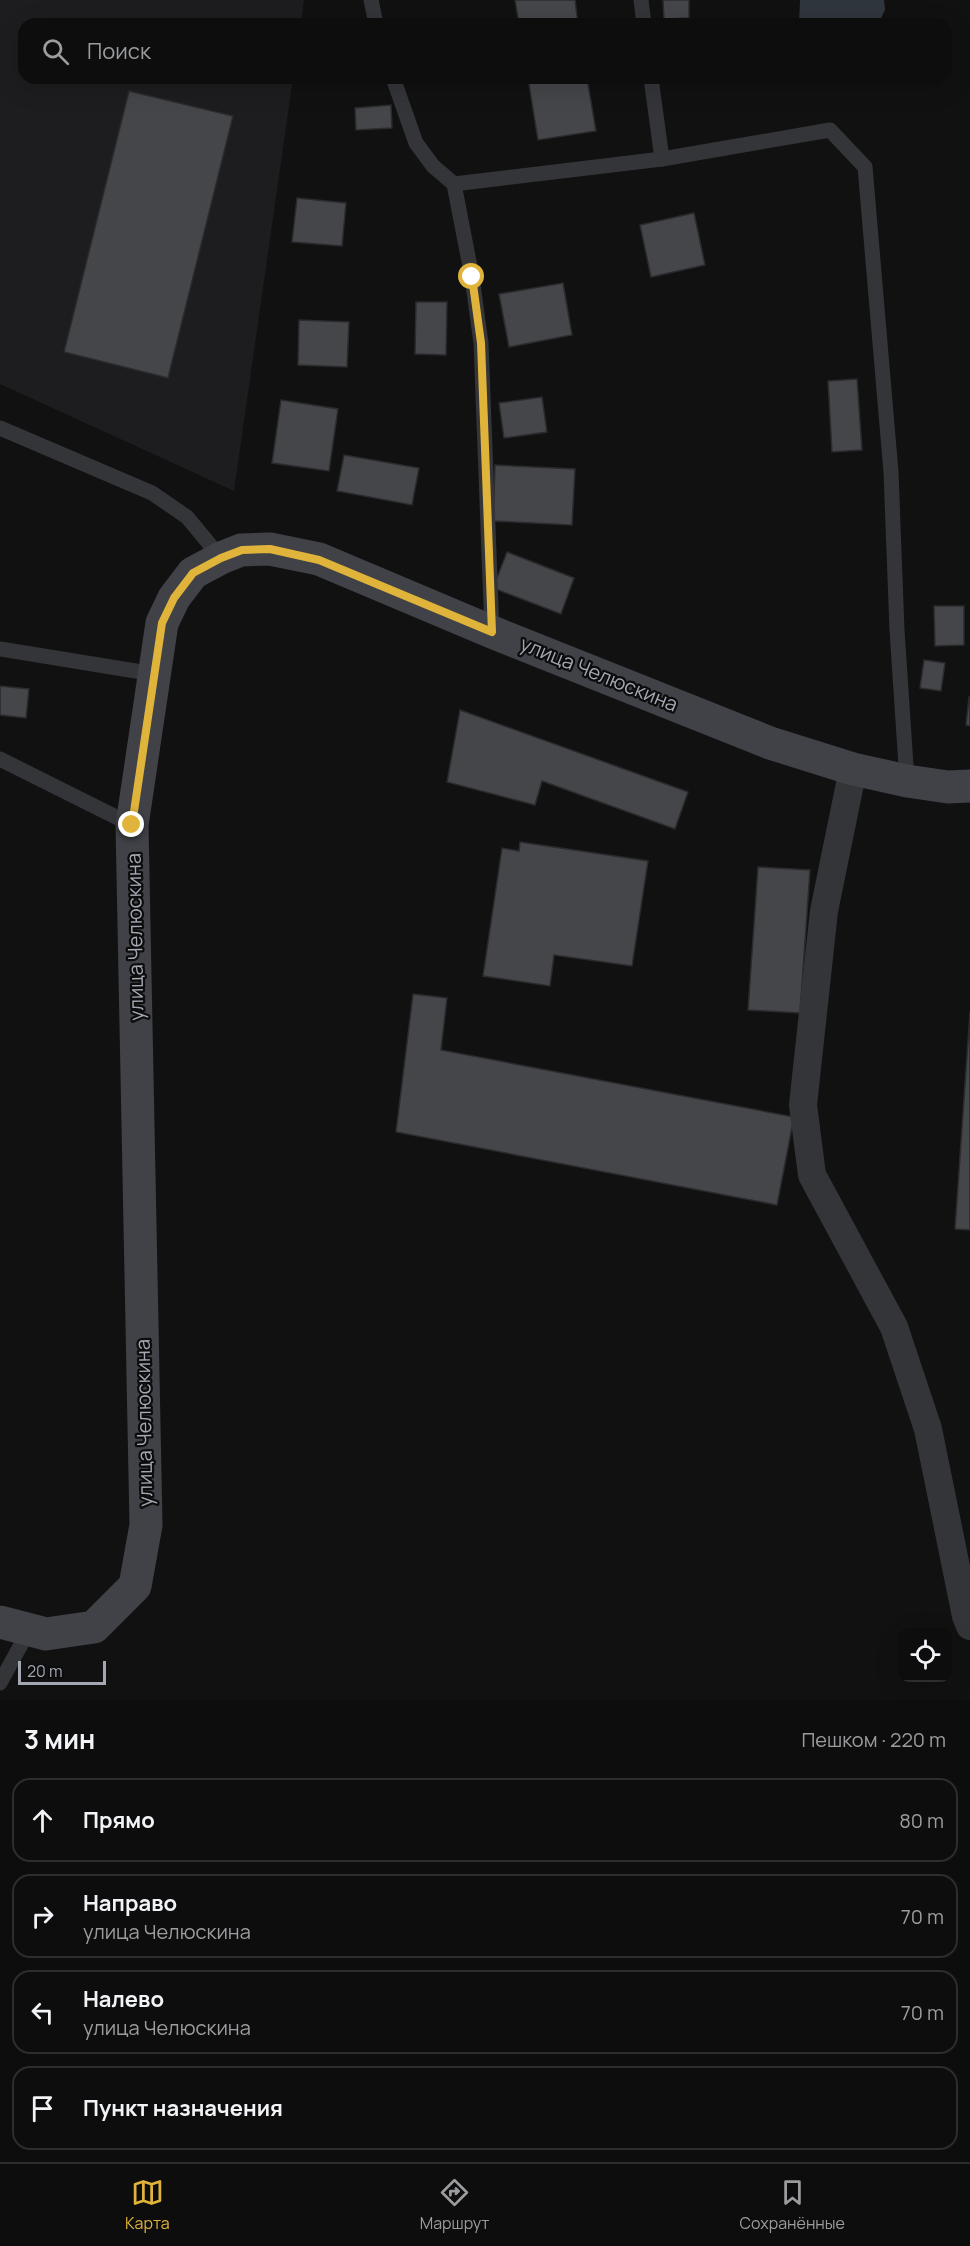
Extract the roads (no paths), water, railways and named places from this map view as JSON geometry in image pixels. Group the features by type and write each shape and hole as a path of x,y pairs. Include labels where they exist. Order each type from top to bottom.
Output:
{"street":[{"name":"улица Челюскина","path":"14,1626 46,1634 94,1627 135,1586 146,1525 132,825 162,623 174,598 193,573 242,550 270,549 319,560 492,632 770,742 853,769 907,782 948,787 970,786"},
{"path":"853,769 824,910 803,1105 812,1175 894,1327 928,1429 966,1616 970,1626"}],"lane":[{"path":"371,0 375,18"},
{"path":"641,0 643,18"},
{"path":"395,84 416,142 433,166 454,184 472,277 481,343 492,632"},
{"path":"652,84 662,159"},
{"path":"454,184 662,159 830,130 865,167 891,472 897,630 907,782"},
{"path":"0,428 152,493 187,517 221,558"},
{"path":"0,649 154,675"},
{"path":"0,759 132,825"},
{"path":"0,1683 14,1626"}]}
